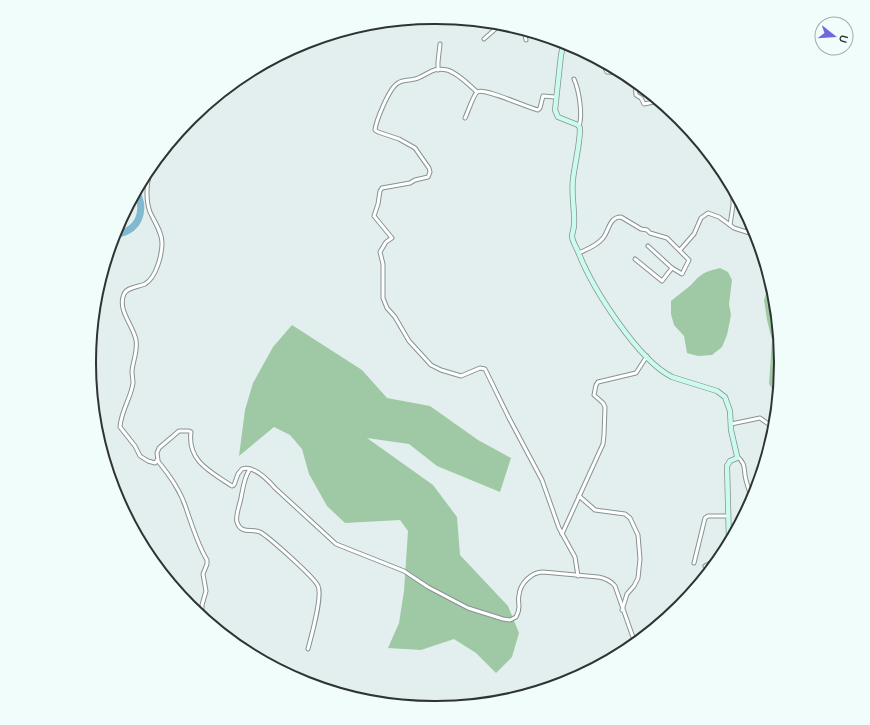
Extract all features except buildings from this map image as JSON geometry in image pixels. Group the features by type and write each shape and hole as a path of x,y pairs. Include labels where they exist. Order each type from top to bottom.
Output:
{"street":[{"path":"484,39 494,30"},
{"path":"438,70 440,44"},
{"path":"562,49 555,97 556,115 579,126"},
{"path":"555,97 543,96 540,108 538,110 484,92 477,92 448,70 427,72 417,79 404,81 395,85 389,94 375,129 378,132 399,139 415,148 429,170 428,177 415,180 410,183 384,187 380,191 374,216 392,238 386,242 380,252 383,264 382,285 385,304 409,341 431,365 441,370 461,376 480,368 485,369 542,480 562,534 575,557 578,576"},
{"path":"574,79 581,117 573,180 574,226 572,236 584,267 612,313 647,356 665,373 723,394 729,406 737,456 742,461 745,468 749,489"},
{"path":"636,90 636,95 641,98 644,104 651,103"},
{"path":"465,118 477,92"},
{"path":"148,183 147,191 149,208 157,224 162,244 154,276 144,284 127,290 124,293 122,301 123,309 134,336 136,346 132,371 133,382 120,427 135,446 140,456 152,463 155,463 157,460"},
{"path":"730,224 733,202"},
{"path":"680,250 694,234 701,218 708,213 719,217 734,228 746,232"},
{"path":"579,253 595,245 601,240 611,222 618,217 623,218 650,233 667,238 680,250 689,260 682,274 672,268 648,246"},
{"path":"635,259 662,281 672,268"},
{"path":"562,534 596,460 604,438 605,408 603,403 594,395 596,385 598,382 636,373 647,356"},
{"path":"731,424 760,418 768,424"},
{"path":"202,608 206,591 203,574 207,560 195,535 180,493 173,480 157,460 159,448 179,431 186,430 191,432 190,441 192,448 201,465 232,486 235,484 240,470 245,468 250,469 267,478 275,488 336,544 404,571 468,608 483,614 510,620 516,617 520,607 519,594 528,578 534,574 542,572 598,577 610,581 615,586 622,610 633,637"},
{"path":"729,531 727,466 730,461 737,458 737,456"},
{"path":"250,469 244,481 239,510 236,516 238,525 246,531 257,531 266,536 318,584 320,595 308,649"},
{"path":"579,496 595,510 625,514 630,518 638,535 640,559 638,578 634,586 627,594 622,610"},
{"path":"694,563 705,518 708,516 728,516"}],"green space":[{"path":"720,268 728,272 732,280 729,304 731,315 727,335 722,347 712,355 698,356 687,353 684,336 674,325 671,314 671,301 701,275"},
{"path":"766,293 773,340 773,389 769,384 772,340 764,300"},
{"path":"292,325 362,370 387,398 430,406 478,440 511,458 500,492 437,466 409,444 367,438 433,485 457,517 460,555 508,606 519,633 512,657 496,673 476,653 454,639 421,650 388,648 399,623 404,591 408,531 400,520 345,523 327,506 309,474 302,449 290,435 274,427 239,456 245,410 253,383 273,347"}],"waterway":[{"path":"122,233 136,224 141,209 139,198"}]}
